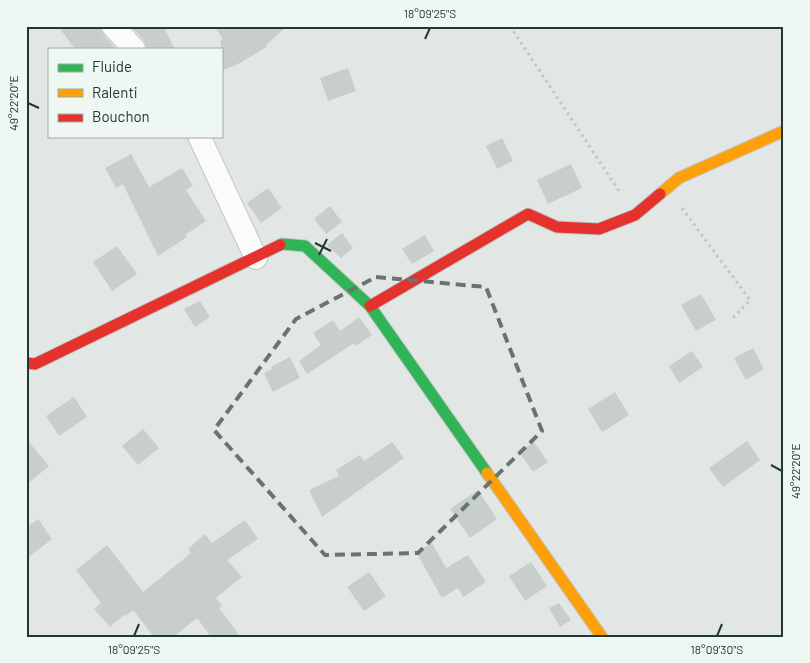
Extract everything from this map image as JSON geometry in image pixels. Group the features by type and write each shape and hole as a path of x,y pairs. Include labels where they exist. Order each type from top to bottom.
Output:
{"street":[{"path":"113,26 133,48"},
{"path":"370,306 528,214 557,227 599,230 635,215 679,178 784,131"},
{"path":"200,138 256,258"},
{"path":"26,363 35,364 282,244 305,246 370,306 602,637"}],"path":[{"path":"510,26 635,215"},
{"path":"667,188 750,300 733,318"}],"highlighted area":[{"path":"376,277 486,287 542,431 418,553 325,555 214,430 296,319"}],"building":[{"path":"58,26 100,26 103,34 115,48 74,48"},
{"path":"131,26 163,26 174,48 147,48 144,41"},
{"path":"214,26 287,26 266,45 267,47 238,64 222,71 221,40 223,39"},
{"path":"348,68 356,91 328,101 320,78"},
{"path":"502,138 513,161 497,169 486,146"},
{"path":"131,154 149,187 182,168 193,186 186,190 206,221 185,235 187,237 158,256 123,184 116,188 105,168"},
{"path":"571,164 582,188 548,204 537,180"},
{"path":"268,188 282,208 261,223 247,203"},
{"path":"330,206 342,222 326,234 314,219"},
{"path":"342,233 353,248 341,258 327,245"},
{"path":"425,235 434,251 412,264 402,249"},
{"path":"117,246 137,274 112,291 93,262"},
{"path":"701,294 716,320 696,331 681,305"},
{"path":"200,301 210,317 195,327 184,309"},
{"path":"359,317 372,335 356,346 354,343 307,374 299,361 321,345 313,333 333,320 340,331"},
{"path":"753,348 764,369 746,380 734,358"},
{"path":"692,351 703,367 679,383 669,366"},
{"path":"290,357 300,378 273,392 264,373"},
{"path":"615,392 629,415 602,432 588,409"},
{"path":"74,397 87,417 59,436 46,416"},
{"path":"143,429 159,448 138,465 122,446"},
{"path":"26,439 49,466 26,485"},
{"path":"747,441 760,460 723,487 709,468"},
{"path":"392,442 404,458 322,517 309,490 339,476 336,470 360,455 364,461"},
{"path":"534,442 548,462 533,472 519,452"},
{"path":"478,490 497,519 470,538 450,509"},
{"path":"38,519 52,539 26,559 26,528"},
{"path":"245,520 258,539 227,560 242,577 216,598 222,606 219,608 241,637 211,637 197,618 173,637 154,637 133,610 110,627 94,609 101,603 76,570 107,545 143,592 191,553 188,549 205,534 212,543"},
{"path":"432,543 446,568 468,555 486,582 463,597 458,588 442,598 416,552"},
{"path":"531,562 547,586 525,601 509,576"},
{"path":"369,572 386,596 364,611 347,587"},
{"path":"559,603 571,620 560,627 549,608"}],"traffic: fast":[{"path":"280,245 305,246 370,306 487,473"}],"traffic: slow":[{"path":"660,194 679,178 784,131"},
{"path":"487,473 602,637"}],"traffic: jam":[{"path":"370,306 528,214 557,227 599,229 635,215 660,194"},
{"path":"26,363 35,364 280,245"}]}
